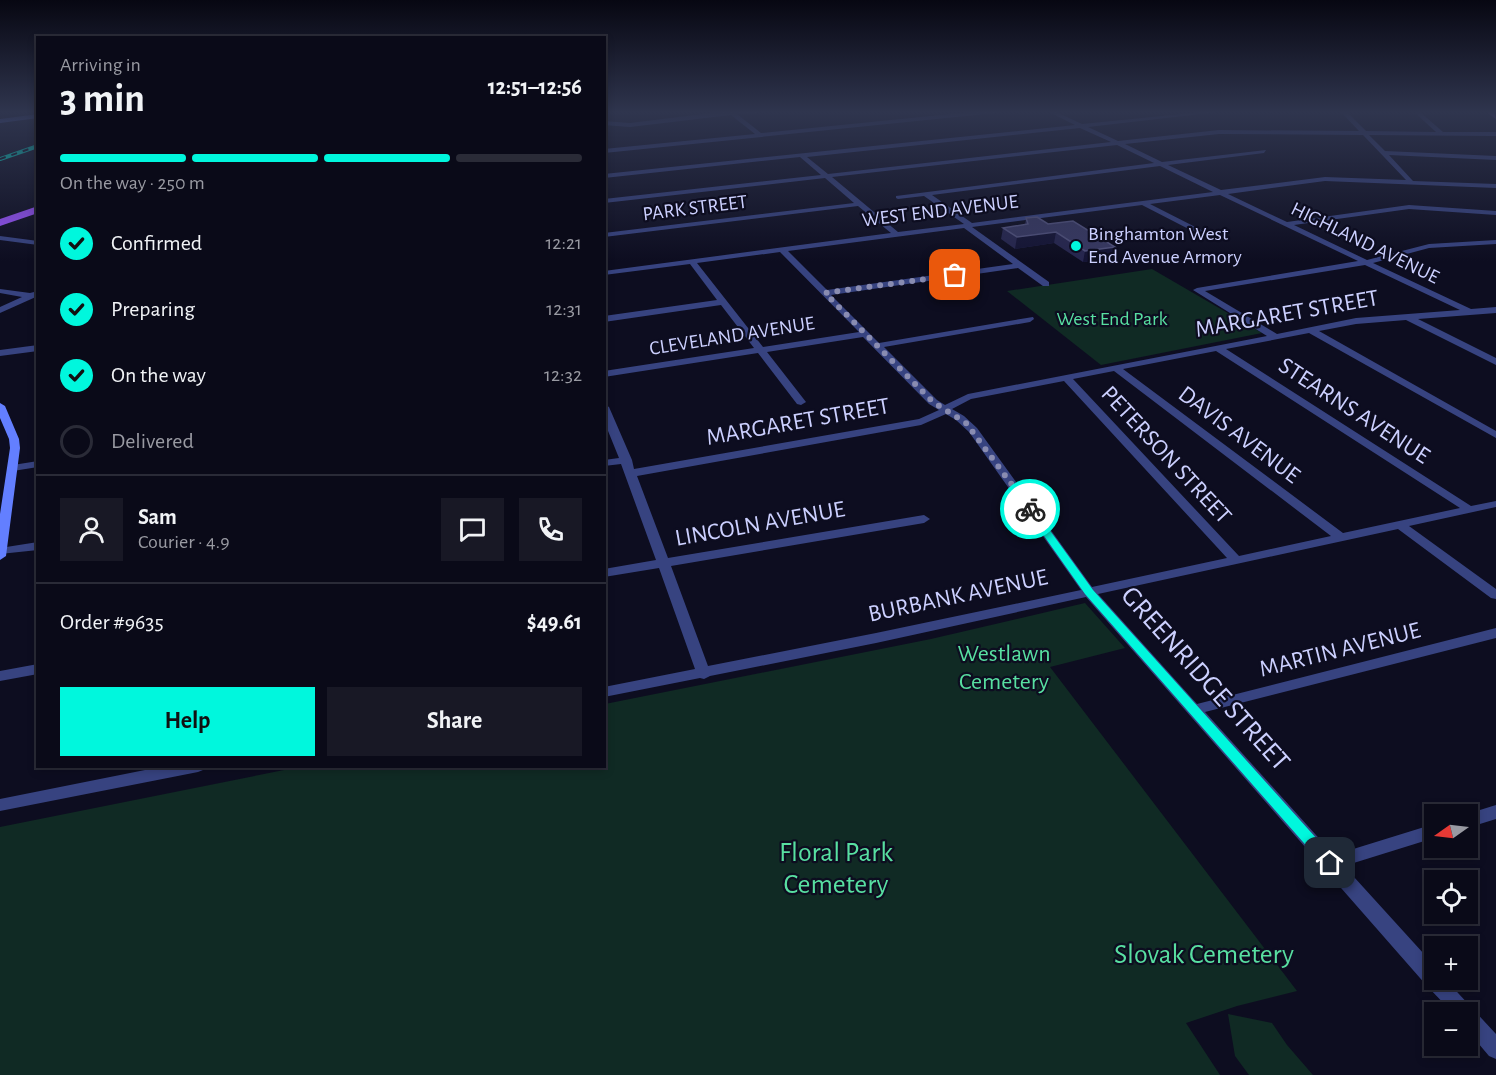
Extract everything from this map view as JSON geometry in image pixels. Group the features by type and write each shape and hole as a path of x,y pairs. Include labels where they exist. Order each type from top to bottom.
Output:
{"main road":[{"path":"0,223 36,210"}],"street":[{"path":"606,176 743,161"},
{"path":"809,161 897,235"},
{"path":"606,201 957,161"},
{"name":"HIGHLAND AVENUE","path":"1156,161 1471,312"},
{"path":"898,197 1184,161"},
{"path":"1392,161 1410,181"},
{"name":"WEST END AVENUE","path":"606,273 1336,178 1496,186"},
{"path":"926,194 1046,284"},
{"path":"1143,203 1210,238"},
{"name":"PARK STREET","path":"606,235 861,204"},
{"path":"1287,224 1409,207 1496,213"},
{"path":"0,238 36,243"},
{"path":"1484,242 1496,253"},
{"path":"1274,336 1197,290 1366,262 1429,246 1496,242"},
{"name":"GREENRIDGE STREET","path":"782,250 933,402 972,429 1089,592 1424,968"},
{"path":"692,262 801,402"},
{"path":"825,293 1020,265"},
{"path":"0,291 36,296"},
{"path":"0,310 36,296"},
{"path":"606,319 723,302"},
{"name":"MARGARET STREET","path":"633,473 921,422 940,415 956,401 968,397 1309,329 1356,321 1496,310"},
{"path":"1407,316 1496,362"},
{"path":"877,346 1030,319"},
{"path":"1309,329 1496,435"},
{"name":"CLEVELAND AVENUE","path":"606,374 865,333"},
{"name":"STEARNS AVENUE","path":"1216,347 1470,510"},
{"path":"0,353 36,348"},
{"name":"DAVIS AVENUE","path":"1114,367 1339,536"},
{"name":"PETERSON STREET","path":"1066,377 1236,560"},
{"path":"0,406 14,440 8,474 0,554 36,546"},
{"path":"606,412 633,473 662,563 704,674"},
{"path":"606,463 627,460"},
{"path":"8,474 36,465"},
{"name":"BURBANK AVENUE","path":"606,692 704,674 1496,504"},
{"name":"LINCOLN AVENUE","path":"606,573 924,519"},
{"path":"1401,525 1496,595"},
{"name":"MARTIN AVENUE","path":"1194,710 1496,633"},
{"path":"0,676 36,669"},
{"path":"0,805 188,768"},
{"path":"1478,818 1496,812"},
{"path":"1330,863 1424,834"},
{"name":"GREENRIDGE STREET","path":"1444,990 1455,1002"},
{"path":"1478,1029 1496,1049"}],"green space":[{"name":"West End Park","path":"1152,269 1262,333 1101,365 1007,291"},
{"name":"Floral Park Cemetery","path":"1085,603 1125,648 1050,667 1297,991 1237,1006 1186,1023 1220,1075 0,1075 0,827 294,768 606,768 606,704 931,639"},
{"path":"1228,1014 1272,1023 1287,1045 1313,1075 1249,1075 1235,1056"}],"building":[{"path":"1037,217 1048,224 1073,221 1115,247 1085,251 1056,232 1017,237 1003,228 1028,224 1026,218"}],"way so far":[{"path":"955,275 825,293 933,402 960,418 972,429 1030,509"}],"place":[{"name":"Binghamton West End Avenue Armory","path":"1076,246"}],"route":[{"path":"1030,509 1089,592 1330,863"}],"park label":[{"name":"Westlawn Cemetery","path":"1004,668"},
{"name":"Slovak Cemetery","path":"1204,955"}]}
